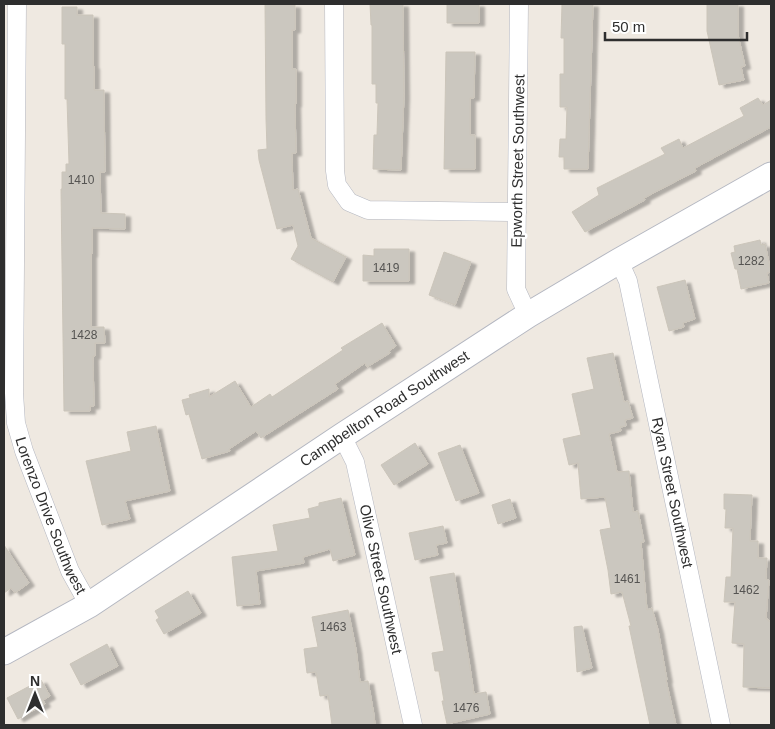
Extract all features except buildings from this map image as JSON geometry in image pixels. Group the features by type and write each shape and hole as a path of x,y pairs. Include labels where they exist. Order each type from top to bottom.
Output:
{"main road":[{"name":"Campbellton Road Southwest","path":"4,652 89,605 342,436 528,315 771,175"}],"street":[{"name":"Lorenzo Drive Southwest","path":"17,4 14,394 16,422 24,451 70,571 89,605"},
{"path":"334,4 335,170 337,185 349,202 368,210 517,212"},
{"name":"Epworth Street Southwest","path":"519,4 516,289 528,315"},
{"name":"Ryan Street Southwest","path":"619,261 628,281 721,725"},
{"name":"Olive Street Southwest","path":"342,436 355,462 413,725"}]}
